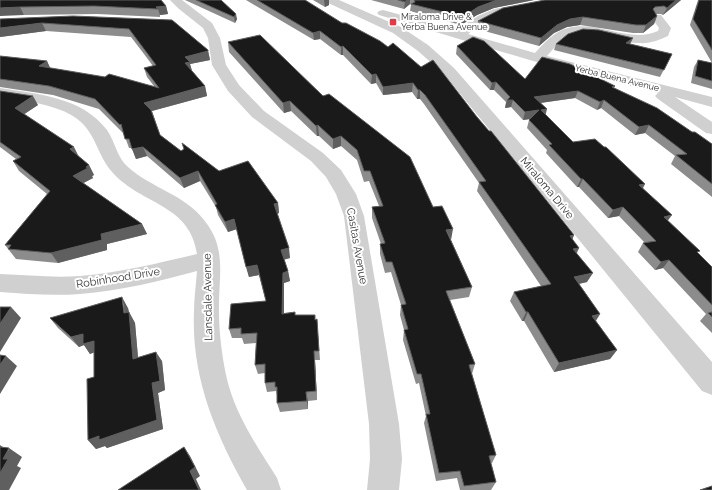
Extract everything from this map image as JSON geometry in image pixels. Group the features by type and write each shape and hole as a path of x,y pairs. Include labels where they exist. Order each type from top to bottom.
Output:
{"street":[{"path":"176,0 182,7 208,26"},
{"name":"Yerba Buena Avenue","path":"330,0 374,16 458,35 538,58 712,102"},
{"name":"Yerba Buena Avenue","path":"337,0 374,16"},
{"path":"458,35 489,14 511,8 538,5 553,0"},
{"name":"Miraloma Drive","path":"374,16 410,39 449,71 712,382"},
{"path":"538,58 563,34 570,31 594,31 641,40 658,37 664,33 665,28 657,17"},
{"path":"188,24 208,26"},
{"name":"Casitas Avenue","path":"208,26 214,38 219,65 233,88 258,114 317,157 334,174 346,194 354,216 384,424 386,459 383,490"},
{"path":"650,87 712,129"},
{"name":"Lansdale Avenue","path":"0,93 56,103 71,108 84,115 100,133 110,157 119,169 132,181 173,202 187,213 199,226 206,242 210,260 206,312 208,344 213,378 225,415 242,453 265,490"},
{"name":"Robinhood Drive","path":"0,282 61,286 103,282 148,274 210,260"}],"building":[{"path":"0,0 161,0 166,6 156,7 158,9 94,6 0,8"},
{"path":"196,0 221,0 236,14 234,17"},
{"path":"257,0 305,0 342,23 346,23 380,41 388,47 393,43 421,67 433,60 477,117 489,131 491,131 574,235 570,236 579,248 573,249 593,273 574,277 600,314 592,316 617,350 559,363 514,292 551,284 479,182 486,181 425,95 418,90 413,83 383,87 376,74 372,75 343,46 341,47 320,31 313,33"},
{"path":"414,0 497,0 478,7 463,17 411,4 415,2"},
{"path":"545,0 676,0 667,8 664,6 655,7 653,9 657,16 646,25 636,25 583,17 570,19 557,25 541,38 478,21 503,8"},
{"path":"699,0 712,0 712,50 693,19"},
{"path":"73,16 172,20 208,50 185,57 190,62 185,63 205,86 144,103 151,110 160,135 181,151 184,149 182,143 219,171 248,161 278,203 274,204 289,248 281,250 288,271 283,273 282,314 295,312 295,315 315,315 315,320 317,319 319,351 314,351 316,391 306,392 307,401 277,403 277,387 275,387 275,382 265,383 265,364 255,365 257,333 241,334 241,328 229,329 231,304 266,301 257,265 246,267 234,219 225,222 215,205 217,204 198,171 180,178 143,147 132,149 129,139 125,139 121,124 120,125 95,99 49,86 0,79 0,56 47,61 39,66 105,77 109,74 159,88 144,68 156,65 129,29 42,23 0,28 0,19"},
{"path":"583,29 599,30 633,38 626,43 672,54 664,70 556,44 568,34"},
{"path":"260,35 323,96 329,94 410,157 433,207 442,206 453,229 446,230 472,287 446,291 475,364 469,365 496,455 489,456 496,482 464,486 460,471 439,473 426,414 430,414 421,374 417,374 404,330 408,329 401,305 406,304 392,262 386,262 380,244 385,243 372,207 383,206 370,171 364,171 357,150 341,136 333,139 318,125 316,126 290,101 283,103 228,42"},
{"path":"473,37 484,41 525,79 542,57 570,64 615,86 612,87 657,108 712,144 712,184 676,155 687,154 649,125 639,127 604,100 600,102 578,91 534,97 547,109 541,110 573,142 595,139 606,147 645,184 639,185 672,215 664,217 700,251 697,252 712,267 712,305 669,260 661,262 643,243 656,241 623,207 613,210 549,145 552,144 529,120 539,110 525,112 513,100 507,100 510,97 496,82 492,83 457,46"},
{"path":"698,60 712,63 712,81 695,76"},
{"path":"0,91 33,96 15,108 74,147 70,149 89,165 86,167 88,168 73,176 142,224 101,234 102,240 51,253 8,249 11,245 5,245 50,191 13,161 21,157 0,142"},
{"path":"122,297 124,313 129,312 133,359 156,352 160,381 152,383 157,420 99,440 99,436 88,440 87,379 94,377 94,341 83,344 83,334 71,337 50,318"},
{"path":"0,307 11,307 0,324"},
{"path":"0,355 6,356 0,365"},
{"path":"0,447 9,448 3,459 8,459 0,473"},
{"path":"184,447 195,467 190,471 199,490 118,490"},
{"path":"712,486 712,490 700,490"}],"place":[{"name":"Miraloma Drive & Yerba Buena Avenue","path":"393,22"}]}
